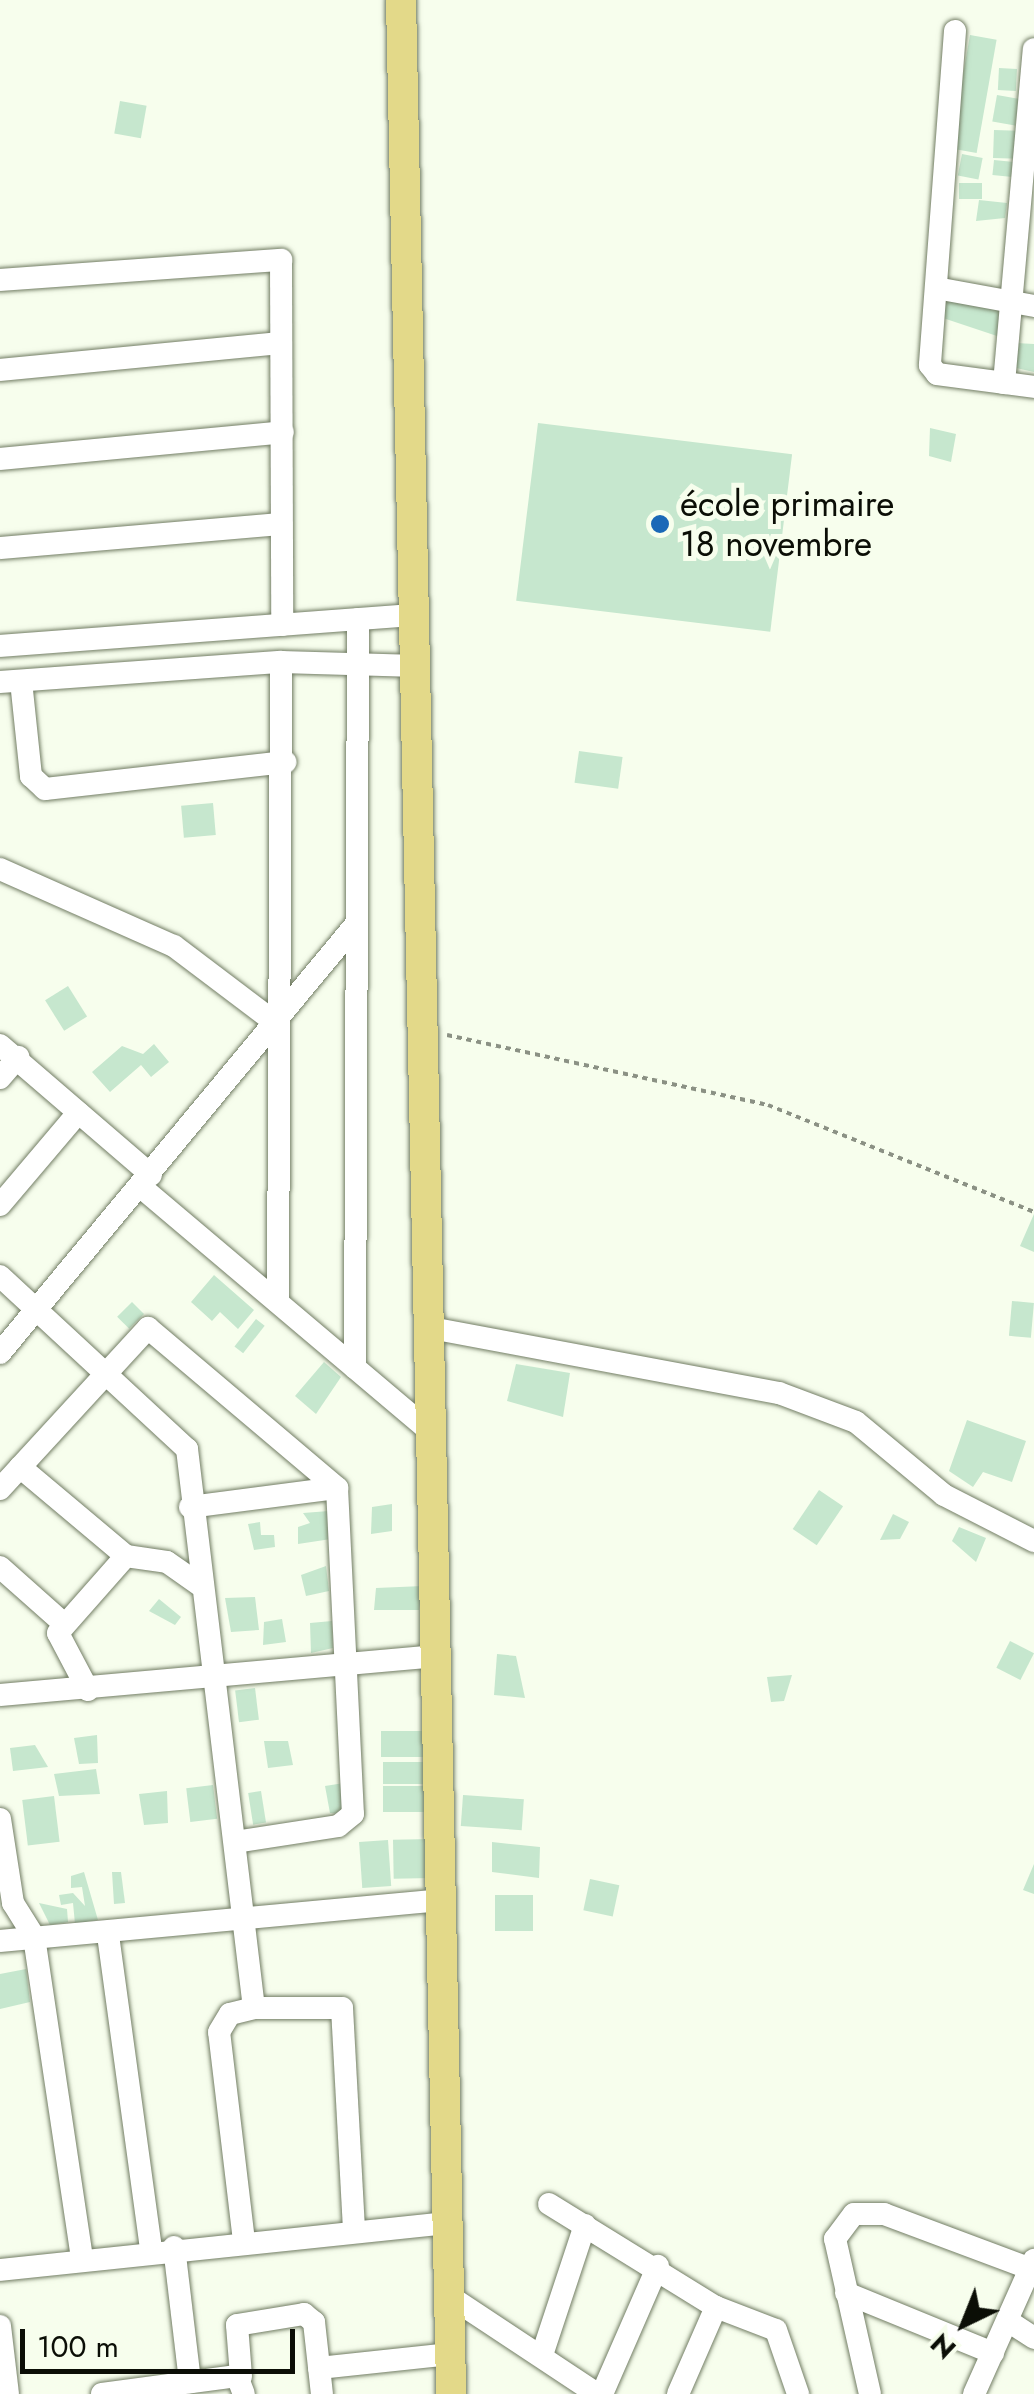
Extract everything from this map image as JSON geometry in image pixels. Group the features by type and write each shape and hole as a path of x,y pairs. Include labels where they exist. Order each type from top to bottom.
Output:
{"main road":[{"path":"401,0 431,1328 435,1902 452,2394"}],"street":[{"path":"955,31 932,371 1034,387"},
{"path":"1004,383 1023,304 1034,49"},
{"path":"0,280 270,255 286,271 280,343 282,625"},
{"path":"936,288 1023,304"},
{"path":"0,370 280,343"},
{"path":"0,459 283,432"},
{"path":"0,548 281,524"},
{"path":"0,646 416,615"},
{"path":"355,1368 358,619"},
{"path":"285,762 45,789 32,776 11,682 282,662 417,666"},
{"path":"278,1302 285,762 282,662"},
{"path":"0,869 174,946 281,1018"},
{"path":"0,1353 356,924"},
{"path":"0,1078 9,1051 278,1302 430,1432"},
{"path":"0,1205 78,1114"},
{"path":"0,1276 178,1436 235,1842 238,1920 254,2008"},
{"path":"0,1489 144,1331 156,1328 337,1488 350,1820 235,1842"},
{"path":"431,1328 779,1392 856,1422 944,1496 1034,1540"},
{"path":"20,1467 126,1556 167,1562 199,1584"},
{"path":"190,1507 337,1488"},
{"path":"88,1690 60,1643 62,1622 126,1556"},
{"path":"0,1567 62,1622"},
{"path":"0,1694 88,1690 342,1660 434,1656"},
{"path":"0,1819 13,1903 34,1937 82,2260"},
{"path":"0,1941 108,1935 435,1902"},
{"path":"108,1935 190,2382"},
{"path":"244,2241 219,2032 230,2014 254,2008 342,2008 354,2228"},
{"path":"550,2204 658,2266 716,2306 776,2330 798,2394"},
{"path":"870,2394 835,2239 864,2210 1032,2264 1028,2294 1008,2321 974,2394"},
{"path":"0,2270 163,2248 354,2228 446,2223"},
{"path":"542,2356 585,2225"},
{"path":"449,2296 600,2394 658,2266"},
{"path":"846,2293 993,2353"},
{"path":"678,2394 716,2306"},
{"path":"102,2394 190,2382 243,2385 237,2325 304,2314 314,2322 322,2394"},
{"path":"1008,2321 1034,2338"},
{"path":"0,2326 8,2394"},
{"path":"319,2368 450,2354"}],"path":[{"path":"425,1032 768,1105 1034,1212"}],"building":[{"path":"970,35 997,40 977,153 950,148"},
{"path":"999,68 1017,69 1016,91 998,90"},
{"path":"997,95 1020,99 1015,126 992,122"},
{"path":"120,101 147,106 141,138 114,133"},
{"path":"994,130 1019,131 1018,159 993,158"},
{"path":"962,154 983,158 978,180 958,176"},
{"path":"994,160 1014,162 1012,177 992,175"},
{"path":"959,183 982,183 982,199 959,199"},
{"path":"979,200 1007,203 1005,218 976,221"},
{"path":"945,293 1002,309 1000,337 943,318"},
{"path":"1016,343 1034,344 1034,372 1016,368"},
{"name":"école primaire 18 novembre","path":"538,423 792,454 770,632 516,601"},
{"path":"930,428 956,434 951,462 929,456"},
{"path":"579,751 623,757 618,789 575,783"},
{"path":"213,803 216,835 184,838 181,806"},
{"path":"68,986 87,1017 64,1031 45,1000"},
{"path":"154,1044 169,1062 151,1077 141,1065 110,1092 92,1072 122,1046 143,1054"},
{"path":"1034,1214 1034,1252 1020,1246"},
{"path":"214,1275 254,1310 238,1329 220,1312 212,1321 191,1302"},
{"path":"1012,1301 1034,1303 1031,1338 1009,1336"},
{"path":"132,1302 144,1314 129,1329 117,1317"},
{"path":"256,1319 265,1326 243,1353 234,1347"},
{"path":"324,1362 341,1377 316,1414 295,1396"},
{"path":"516,1364 570,1373 563,1417 507,1401"},
{"path":"967,1420 1026,1441 1012,1482 983,1472 973,1487 949,1471"},
{"path":"819,1490 843,1506 817,1545 793,1529"},
{"path":"392,1504 392,1531 371,1534 372,1507"},
{"path":"329,1511 331,1539 298,1544 298,1527 310,1523 303,1513"},
{"path":"893,1514 909,1522 900,1539 880,1540"},
{"path":"260,1522 261,1535 274,1535 275,1547 254,1550 248,1524"},
{"path":"959,1527 986,1538 976,1562 952,1541"},
{"path":"326,1566 329,1591 306,1596 301,1575"},
{"path":"423,1586 419,1610 374,1610 376,1588"},
{"path":"255,1597 259,1630 231,1632 225,1598"},
{"path":"159,1599 181,1617 175,1625 149,1611"},
{"path":"282,1619 286,1642 263,1645 264,1622"},
{"path":"332,1621 333,1648 311,1653 310,1623"},
{"path":"1010,1641 1034,1653 1020,1680 996,1668"},
{"path":"497,1654 516,1656 525,1698 494,1695"},
{"path":"792,1675 784,1701 771,1702 767,1677"},
{"path":"255,1688 259,1720 239,1722 235,1690"},
{"path":"381,1731 429,1731 429,1757 381,1757"},
{"path":"97,1735 98,1763 79,1764 74,1738"},
{"path":"264,1741 288,1741 293,1765 268,1768"},
{"path":"35,1745 48,1767 13,1771 10,1748"},
{"path":"383,1762 429,1762 429,1784 383,1784"},
{"path":"96,1769 100,1794 59,1796 54,1774"},
{"path":"344,1783 343,1814 330,1813 325,1786"},
{"path":"213,1785 217,1819 190,1822 186,1788"},
{"path":"383,1786 429,1786 429,1812 383,1812"},
{"path":"167,1791 168,1823 144,1825 139,1794"},
{"path":"261,1791 266,1823 253,1825 248,1793"},
{"path":"463,1795 524,1799 522,1830 461,1826"},
{"path":"54,1796 60,1842 28,1846 22,1800"},
{"path":"431,1839 432,1878 394,1879 393,1840"},
{"path":"388,1840 391,1886 362,1888 359,1842"},
{"path":"492,1842 540,1847 539,1878 492,1872"},
{"path":"1034,1864 1034,1894 1023,1890"},
{"path":"84,1872 98,1920 75,1924 73,1903 61,1905 59,1895 73,1893 85,1906 82,1887 71,1888 71,1876"},
{"path":"112,1872 121,1872 125,1903 114,1904"},
{"path":"590,1879 619,1885 613,1917 583,1910"},
{"path":"495,1895 533,1895 533,1931 495,1931"},
{"path":"39,1903 67,1909 68,1922 50,1925"},
{"path":"26,1969 30,2002 0,2009 0,1974"}],"place":[{"name":"école primaire 18 novembre","path":"660,524"}]}
